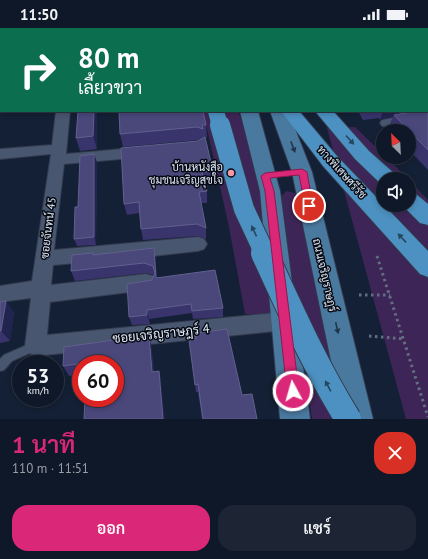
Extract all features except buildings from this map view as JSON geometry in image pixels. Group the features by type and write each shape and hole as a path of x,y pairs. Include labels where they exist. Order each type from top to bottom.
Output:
{"highway":[{"path":"216,112 244,209 306,344 332,393 348,419"},
{"name":"ทางพิเศษศรีรัช","path":"291,112 330,161 428,267"},
{"path":"325,112 362,155 380,172"},
{"path":"416,206 428,217"}],"main road":[{"path":"249,112 270,191 295,419"},
{"name":"ถนนเจริญราษฎร์","path":"279,112 302,172 358,419"},
{"path":"265,176 302,172"}],"street":[{"name":"ซอยจันทน์ 45","path":"36,346 44,258 63,112"},
{"path":"386,123 428,116"},
{"path":"0,154 58,155 159,150"},
{"path":"44,258 135,251 198,244"},
{"path":"0,294 41,292 146,282"},
{"name":"ซอยเจริญราษฎร์ 4","path":"36,346 285,321"}],"lane":[{"path":"0,366 8,358 36,346"}],"path":[{"path":"378,256 428,417"},
{"path":"359,294 390,295"},
{"path":"369,336 404,339"}],"shaded area":[{"path":"203,112 238,112 254,157 262,191 272,314 245,314 229,227"},
{"path":"355,127 376,147 376,164 393,164 401,172 376,172 376,212 416,212 416,187 428,200 428,419 406,419 327,128"},
{"path":"286,191 295,193 301,200 344,419 312,419 281,197"}],"place":[{"name":"บ้านหนังสือ ชุมชนเจริญสุขใจ","path":"231,173"}],"route":[{"path":"293,391 270,191 265,176 302,172 309,206"}]}
